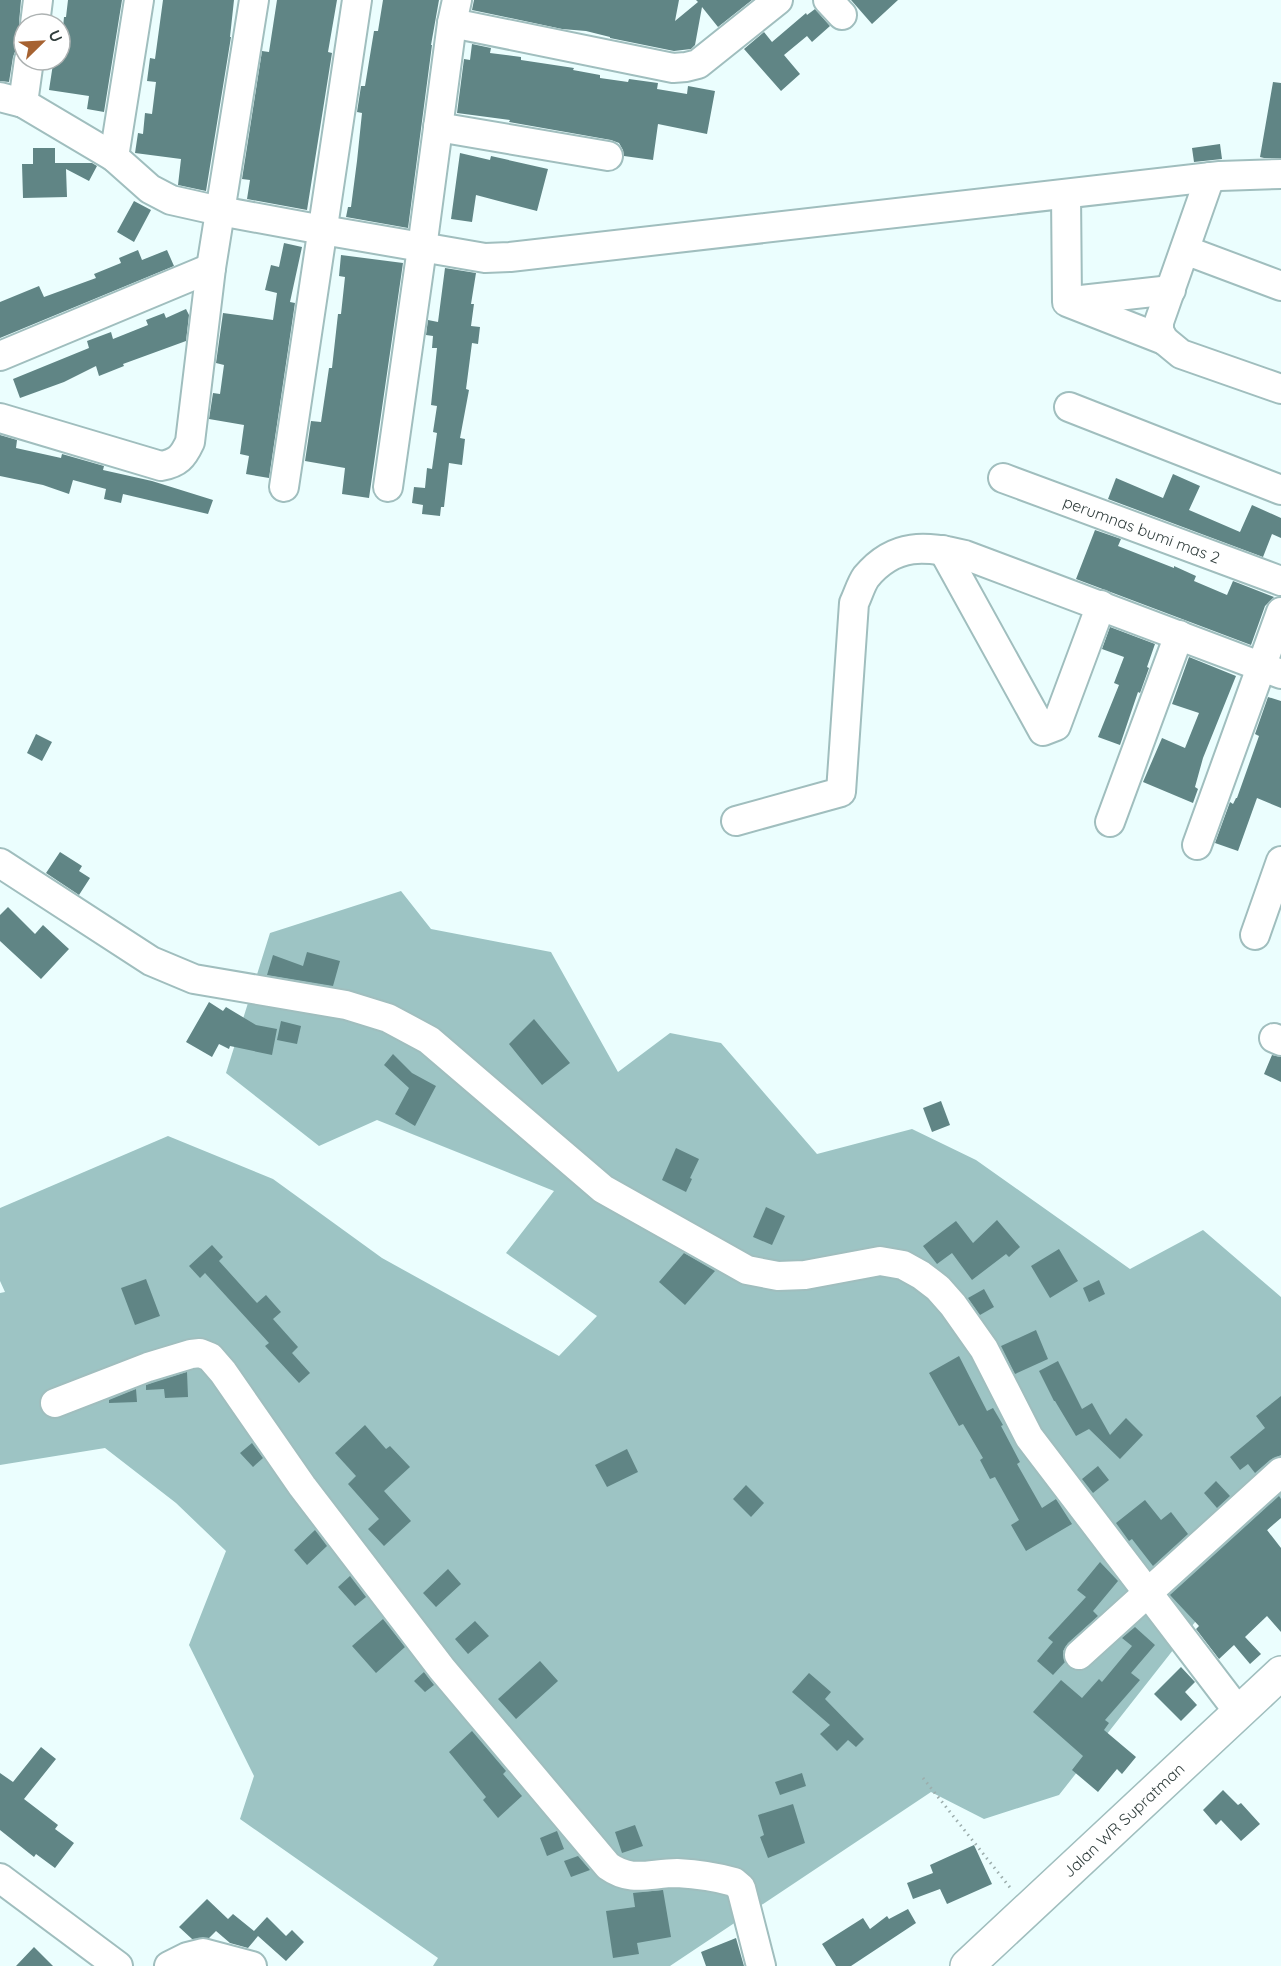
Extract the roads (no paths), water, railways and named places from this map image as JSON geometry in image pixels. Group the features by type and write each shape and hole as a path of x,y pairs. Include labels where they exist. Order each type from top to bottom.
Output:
{"highway":[{"name":"Jalan WR Supratman","path":"967,1966 1281,1673"}],"street":[{"path":"114,157 139,0"},
{"path":"0,418 161,466 178,461 184,455 190,442 211,267 254,0"},
{"path":"284,487 357,0"},
{"path":"388,487 454,12 673,68 698,64 778,0"},
{"path":"24,72 11,100 114,157 161,196 220,211 323,231 485,258 1210,177 1281,174"},
{"path":"438,127 608,156"},
{"path":"1164,340 1159,331 1159,321 1210,177"},
{"path":"1066,194 1067,302"},
{"path":"1185,250 1281,286"},
{"path":"0,356 211,267"},
{"path":"1067,302 1171,290"},
{"path":"1067,302 1164,340 1181,354 1281,389"},
{"path":"1069,407 1281,490"},
{"name":"perumnas bumi mas 2","path":"1003,478 1281,581"},
{"path":"736,821 841,792 854,603 865,578 890,556 911,548 942,550 965,555 1271,671"},
{"path":"942,550 1043,731 1056,726 1101,605"},
{"path":"1197,845 1271,671 1281,612"},
{"path":"1110,822 1179,635"},
{"path":"1255,935 1281,861"},
{"path":"0,863 151,961 194,979 346,1005 388,1018 429,1040 603,1189 747,1270 778,1276 805,1275 880,1261 903,1265 921,1275 938,1288 984,1349 1029,1437 1238,1711"},
{"path":"55,1402 148,1367 191,1354 200,1353 210,1357 223,1372 302,1486 435,1660 608,1866 619,1874 643,1877 677,1874 734,1881 741,1888 761,1966"},
{"path":"1079,1655 1281,1472"},
{"path":"0,1878 112,1964"},
{"path":"170,1966 203,1953 252,1966"}]}
